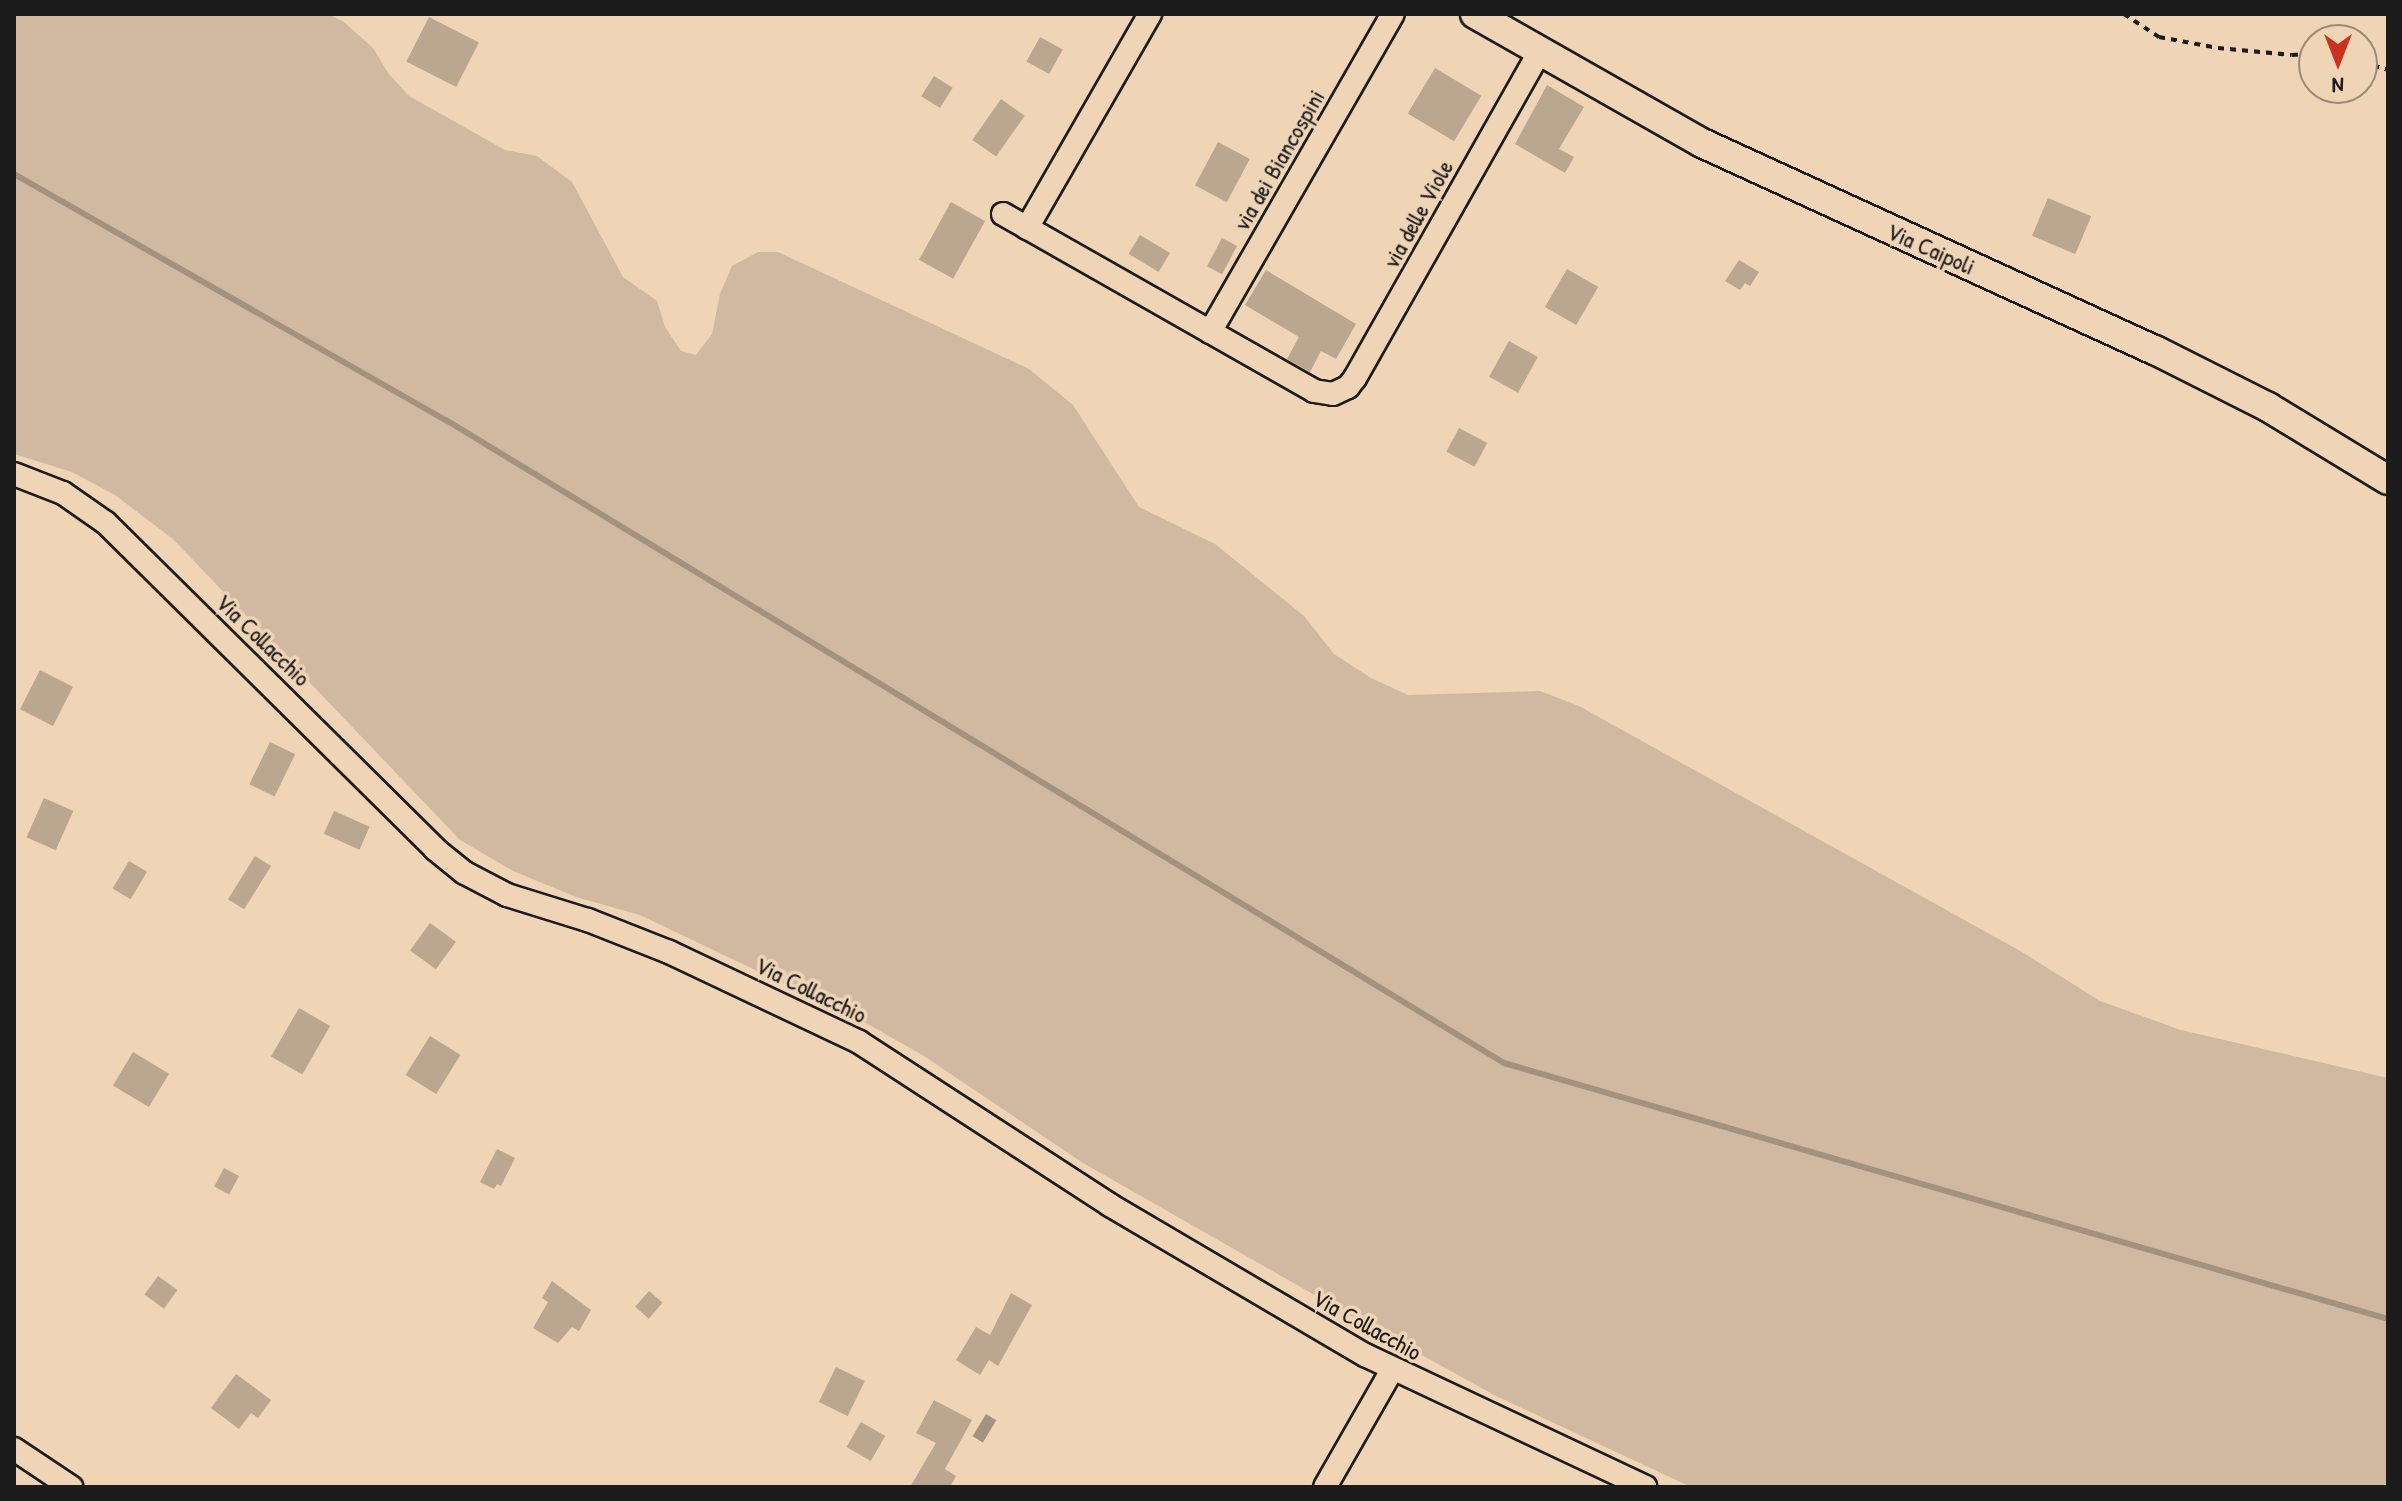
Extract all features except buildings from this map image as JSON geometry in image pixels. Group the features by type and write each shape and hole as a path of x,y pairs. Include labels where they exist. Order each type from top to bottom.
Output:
{"street":[{"path":"1027,228 1150,14"},
{"name":"via dei Biancospini","path":"1210,332 1393,14"},
{"name":"Via Caipoli","path":"1475,14 1679,131 1753,169 2207,376 2388,480"},
{"name":"via delle Viole","path":"1210,332 1314,391 1333,394 1348,387 1540,51"},
{"path":"1003,214 1210,332"},
{"name":"Via Collacchio","path":"14,474 63,493 106,523 435,849 465,873 507,895 588,920 669,952 859,1042 1110,1205 1392,1370 1645,1487"},
{"path":"1325,1487 1392,1370"},
{"path":"14,1449 71,1487"}],"path":[{"path":"2124,14 2159,37 2232,49 2298,55"}],"shaded area":[{"path":"14,14 328,14 344,22 373,48 388,73 409,96 505,150 537,156 572,182 623,277 657,301 665,327 681,351 696,355 712,334 720,294 732,266 758,252 778,252 1029,369 1073,405 1139,507 1215,544 1304,616 1334,654 1371,678 1408,695 1540,691 1579,706 2022,952 2100,1001 2181,1030 2388,1078 2388,1487 1691,1487 1496,1396 1369,1326 1083,1163 924,1056 866,1023 640,915 576,897 513,871 460,840 173,539 115,495 72,472 14,454"},
{"path":"986,1414 996,1420 983,1442 973,1436"}],"waterway":[{"path":"14,174 446,420 1504,1063 2388,1319"}]}
